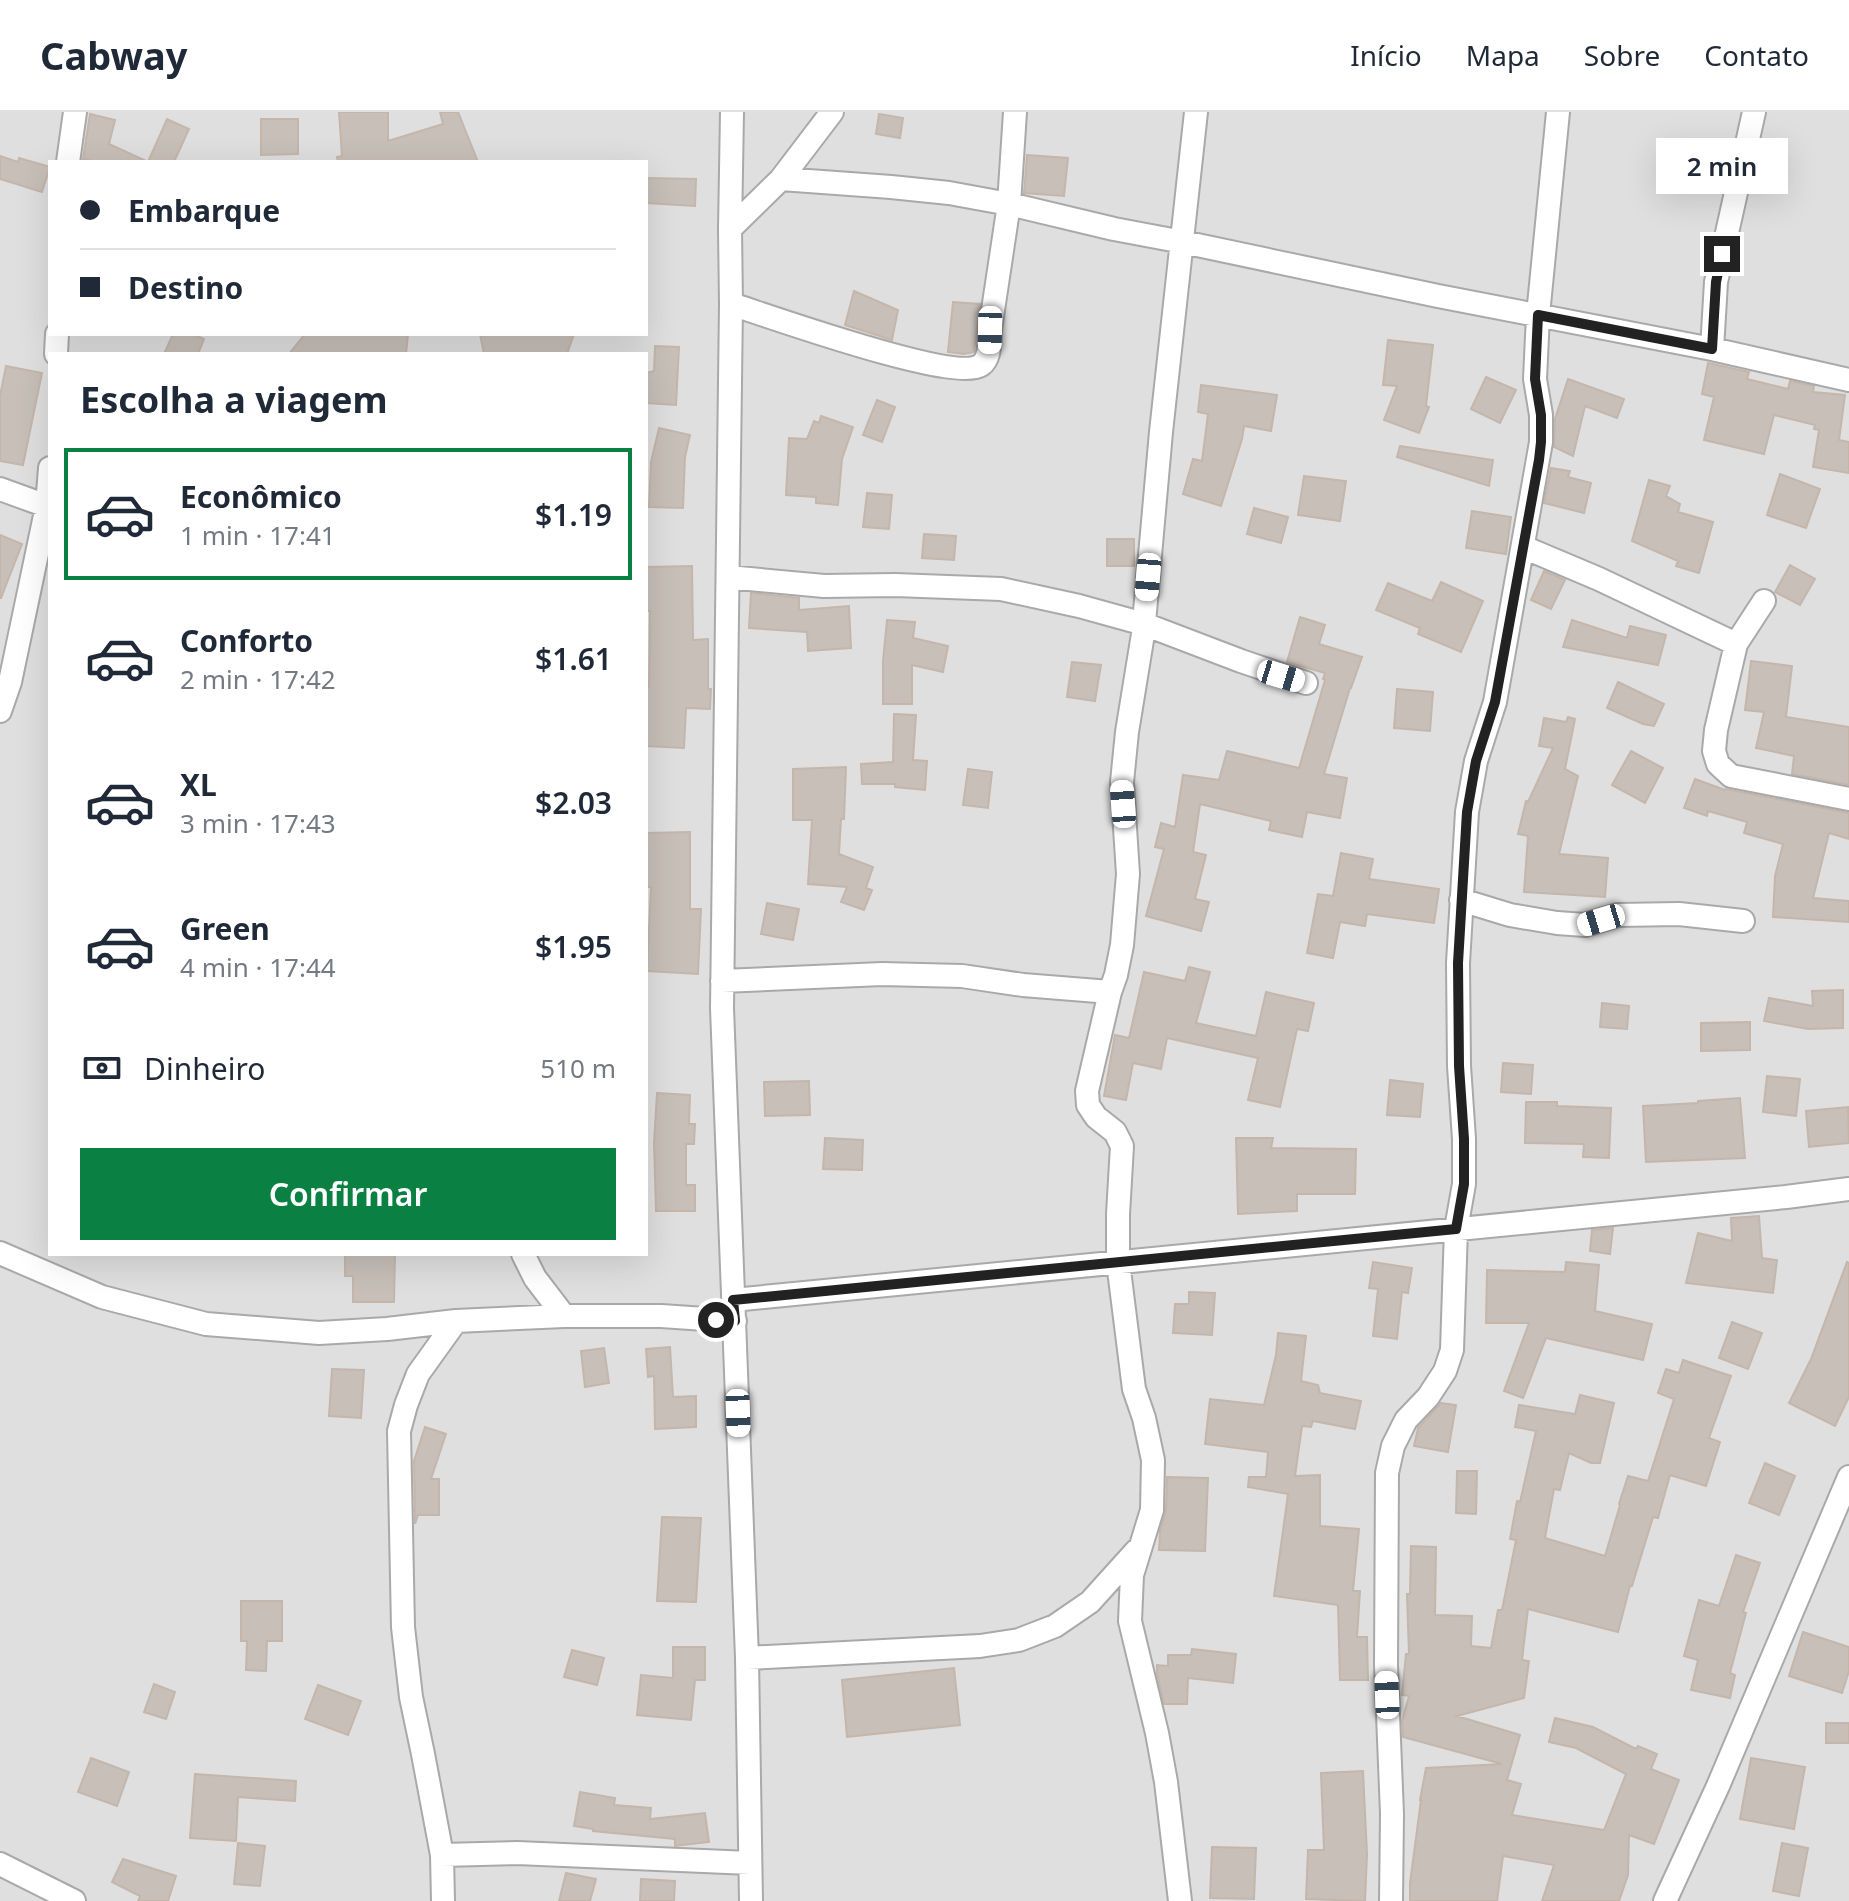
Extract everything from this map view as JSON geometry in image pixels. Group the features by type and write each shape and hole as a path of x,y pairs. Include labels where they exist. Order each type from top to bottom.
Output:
{"street":[{"path":"68,160 75,112"},
{"path":"732,112 722,981 747,1658 751,1901"},
{"path":"730,229 781,179 832,112"},
{"path":"731,304 845,342 949,368 978,367 986,360 989,348 1009,204 1015,112"},
{"path":"1180,1901 1166,1782 1130,1621 1132,1575 1152,1510 1153,1460 1134,1389 1118,1262 1122,1146 1115,1132 1096,1117 1088,1105 1087,1091 1122,945 1128,874 1122,782 1144,624 1161,432 1196,112"},
{"path":"1391,1901 1392,1814 1386,1665 1387,1473 1393,1446 1406,1420 1428,1397 1445,1371 1452,1350 1456,1229 1464,1184 1458,963 1467,812 1476,761 1495,702 1541,442 1541,415 1535,379 1538,315 1558,112"},
{"path":"1712,349 1716,282 1754,112"},
{"path":"781,179 949,193 1009,204 1114,229 1712,349 1849,380"},
{"path":"0,489 47,506"},
{"path":"0,711 10,682 48,496"},
{"path":"1523,547 1736,644"},
{"path":"728,577 824,586 1001,589 1144,624 1306,683"},
{"path":"1764,601 1736,644 1716,730 1714,751 1718,764 1731,776 1849,799"},
{"path":"1461,900 1510,915 1571,924 1585,925 1618,915 1679,914 1743,921"},
{"path":"722,981 914,975 971,977 1110,992"},
{"path":"0,1253 102,1297 206,1324 319,1333 456,1321 661,1316 734,1310 1118,1262 1849,1189"},
{"path":"524,1256 535,1278 564,1316"},
{"path":"443,1901 442,1855 411,1697 403,1627 399,1431 418,1374 456,1321"},
{"path":"1665,1901 1718,1786 1849,1477"},
{"path":"747,1658 980,1646 1019,1640 1055,1626 1090,1602 1139,1547"},
{"path":"442,1855 517,1853 750,1863"},
{"path":"0,1864 74,1901"}],"shaded area":[{"path":"0,112 1849,112 1849,1901 0,1901"}],"building":[{"path":"339,112 388,112 388,141 443,124 440,112 458,112 477,160 338,160 337,157 342,156"},
{"path":"90,114 115,120 109,144 144,160 88,160 83,159"},
{"path":"879,114 903,118 900,138 876,134"},
{"path":"167,119 189,129 175,160 149,160"},
{"path":"261,119 298,119 298,154 261,155"},
{"path":"1027,155 1068,158 1064,196 1024,193"},
{"path":"0,156 48,166 42,192 0,179"},
{"path":"648,178 696,179 695,206 648,203"},
{"path":"854,291 898,310 892,340 845,325"},
{"path":"953,302 980,304 974,352 948,352"},
{"path":"172,336 204,339 199,352 165,352"},
{"path":"303,336 408,336 406,352 291,352"},
{"path":"480,336 573,336 568,352 484,352"},
{"path":"1388,340 1433,345 1426,406 1429,407 1419,433 1384,420 1397,386 1383,385"},
{"path":"655,346 679,347 676,405 648,403 648,372 654,371"},
{"path":"1708,363 1749,372 1747,379 1788,389 1790,381 1814,386 1813,392 1845,395 1839,440 1849,442 1849,473 1813,467 1819,430 1814,429 1815,425 1774,415 1764,454 1704,440 1714,397 1702,394"},
{"path":"6,366 42,373 23,465 0,461 0,396"},
{"path":"1486,377 1516,390 1500,423 1471,409"},
{"path":"1568,379 1624,399 1617,418 1585,406 1573,456 1554,447 1555,419"},
{"path":"1201,385 1277,395 1271,431 1244,426 1221,506 1183,494 1193,459 1202,461 1208,414 1198,412"},
{"path":"877,400 895,407 882,442 863,435"},
{"path":"821,416 853,427 842,459 838,505 816,503 816,497 786,495 789,438 807,439 814,421 819,423"},
{"path":"659,428 690,435 685,457 683,508 649,507 651,462"},
{"path":"1400,446 1493,460 1489,486 1397,457"},
{"path":"1551,468 1570,471 1568,477 1591,483 1584,513 1544,503"},
{"path":"1780,474 1820,489 1806,528 1767,515"},
{"path":"1304,476 1346,481 1340,521 1298,515"},
{"path":"1649,480 1670,486 1666,496 1680,504 1678,512 1713,522 1699,573 1676,566 1678,561 1632,541"},
{"path":"867,493 892,495 889,529 863,527"},
{"path":"1254,508 1288,517 1281,543 1247,534"},
{"path":"1472,511 1511,517 1506,554 1466,548"},
{"path":"924,534 956,536 954,560 922,558"},
{"path":"0,535 22,544 1,598 0,598"},
{"path":"1107,539 1134,539 1134,566 1107,566"},
{"path":"1790,565 1815,579 1800,605 1775,592"},
{"path":"692,566 693,640 708,639 710,709 686,708 684,748 648,746 648,567"},
{"path":"1544,571 1565,580 1551,609 1531,600"},
{"path":"1441,582 1483,601 1461,652 1418,634 1420,628 1376,610 1388,583 1432,601"},
{"path":"751,593 799,598 799,610 849,606 851,648 808,651 807,632 749,628"},
{"path":"1300,617 1325,625 1319,644 1362,657 1324,774 1347,778 1340,818 1307,812 1302,837 1269,830 1271,821 1200,804 1193,852 1206,855 1195,899 1209,902 1201,931 1146,916 1164,849 1155,847 1161,823 1175,827 1183,775 1219,780 1227,751 1299,768 1325,680 1325,673 1287,662"},
{"path":"887,620 915,622 913,638 948,646 943,672 912,665 912,704 883,704"},
{"path":"1572,620 1627,638 1630,626 1666,635 1658,665 1563,647"},
{"path":"1751,661 1792,666 1786,717 1849,727 1849,785 1792,774 1794,756 1756,748 1764,712 1745,710"},
{"path":"1072,662 1101,665 1095,701 1067,697"},
{"path":"1618,682 1664,704 1654,726 1607,708"},
{"path":"1397,689 1433,692 1430,731 1394,728"},
{"path":"894,714 916,715 913,760 927,761 925,790 895,787 895,784 862,784 861,764 893,762"},
{"path":"1568,717 1575,719 1565,769 1578,776 1559,854 1608,858 1605,897 1524,892 1528,836 1518,834 1526,801 1553,748 1539,746 1544,718 1566,722"},
{"path":"1631,751 1663,768 1645,803 1612,785"},
{"path":"846,767 839,854 873,867 866,888 872,890 864,910 841,902 847,887 808,884 812,820 793,820 793,769"},
{"path":"968,769 992,772 988,808 963,805"},
{"path":"1695,779 1725,790 1849,813 1849,839 1829,833 1813,898 1849,901 1849,922 1773,917 1775,876 1783,844 1744,833 1747,822 1708,811 1707,816 1684,808"},
{"path":"690,832 690,909 701,909 698,974 648,971 651,887 648,887 648,833"},
{"path":"1341,853 1373,859 1369,879 1439,889 1434,923 1367,914 1365,926 1340,922 1333,958 1307,953 1318,894 1333,896"},
{"path":"767,903 799,909 793,940 761,934"},
{"path":"1189,967 1210,972 1196,1023 1256,1036 1266,992 1314,1003 1308,1031 1297,1029 1280,1107 1248,1100 1258,1058 1167,1038 1161,1069 1133,1063 1126,1100 1104,1096 1115,1035 1129,1038 1144,972 1185,981"},
{"path":"1843,990 1843,1028 1808,1029 1764,1021 1769,998 1813,1006 1812,991"},
{"path":"1602,1003 1629,1006 1627,1029 1600,1027"},
{"path":"1750,1022 1750,1050 1701,1051 1701,1023"},
{"path":"1503,1063 1533,1065 1531,1094 1501,1092"},
{"path":"1767,1076 1800,1079 1796,1116 1763,1112"},
{"path":"1390,1080 1423,1084 1420,1117 1387,1115"},
{"path":"809,1081 810,1115 765,1116 764,1082"},
{"path":"657,1093 690,1095 689,1124 695,1124 694,1144 686,1144 686,1185 695,1185 695,1211 656,1211 654,1143"},
{"path":"1740,1098 1745,1158 1646,1162 1643,1106"},
{"path":"1526,1102 1611,1108 1609,1158 1583,1157 1584,1144 1525,1143"},
{"path":"1848,1107 1849,1143 1809,1147 1806,1111"},
{"path":"825,1138 863,1140 862,1170 823,1169"},
{"path":"1236,1138 1273,1138 1271,1148 1356,1149 1355,1194 1297,1194 1297,1211 1238,1214"},
{"path":"1759,1216 1762,1258 1777,1260 1773,1293 1686,1283 1698,1233 1732,1241 1731,1218"},
{"path":"1613,1228 1610,1254 1590,1251 1592,1230"},
{"path":"345,1256 395,1256 394,1302 353,1302 353,1276 345,1276"},
{"path":"1373,1262 1412,1268 1408,1293 1402,1292 1397,1339 1373,1336 1378,1289 1369,1288"},
{"path":"1566,1262 1599,1265 1595,1311 1652,1324 1643,1360 1546,1338 1523,1398 1504,1391 1529,1323 1486,1323 1487,1270 1565,1272"},
{"path":"1847,1262 1849,1397 1835,1426 1789,1403 1811,1359"},
{"path":"1189,1292 1215,1293 1212,1335 1173,1333 1175,1304 1189,1304"},
{"path":"1732,1322 1762,1333 1748,1369 1719,1358"},
{"path":"1278,1333 1306,1336 1301,1381 1318,1385 1320,1393 1361,1401 1355,1429 1313,1421 1311,1427 1302,1426 1295,1476 1320,1475 1320,1526 1359,1529 1353,1591 1360,1591 1357,1637 1367,1637 1368,1680 1340,1680 1338,1605 1274,1596 1288,1494 1248,1487 1249,1477 1266,1477 1268,1452 1205,1444 1210,1399 1264,1405"},
{"path":"670,1347 673,1397 696,1396 696,1427 655,1429 654,1376 648,1377 646,1349"},
{"path":"604,1348 609,1383 585,1387 581,1351"},
{"path":"1683,1360 1731,1376 1709,1438 1720,1442 1706,1486 1670,1475 1658,1518 1653,1517 1630,1586 1618,1632 1528,1609 1522,1660 1529,1661 1524,1698 1457,1716 1520,1735 1507,1780 1521,1784 1512,1815 1604,1830 1626,1774 1576,1748 1549,1742 1555,1718 1593,1727 1636,1749 1638,1746 1657,1754 1651,1769 1679,1780 1654,1844 1629,1835 1628,1875 1619,1901 1542,1901 1554,1865 1503,1856 1497,1901 1410,1901 1426,1768 1502,1764 1403,1737 1402,1721 1409,1696 1402,1695 1406,1654 1409,1654 1407,1594 1410,1594 1411,1546 1436,1547 1435,1615 1472,1616 1471,1646 1491,1648 1516,1540 1510,1539 1517,1501 1520,1502 1536,1431 1515,1427 1519,1405 1575,1414 1580,1395 1614,1403 1600,1463 1591,1463 1569,1453 1560,1490 1554,1489 1545,1538 1605,1556 1628,1476 1648,1481 1674,1399 1658,1393 1666,1369 1679,1373"},
{"path":"332,1369 364,1370 361,1418 329,1416"},
{"path":"1441,1403 1456,1405 1448,1452 1414,1446 1418,1428"},
{"path":"425,1427 446,1434 431,1479 439,1479 439,1515 418,1515 415,1524 414,1461"},
{"path":"1765,1463 1795,1476 1779,1515 1749,1503"},
{"path":"1457,1471 1477,1471 1476,1514 1456,1513"},
{"path":"1167,1477 1208,1478 1205,1551 1159,1550 1166,1511"},
{"path":"662,1517 701,1518 696,1602 657,1601"},
{"path":"1736,1555 1760,1563 1743,1612 1746,1613 1730,1673 1735,1675 1730,1698 1691,1690 1698,1660 1684,1656 1699,1600 1719,1606"},
{"path":"241,1601 282,1601 282,1641 267,1641 266,1671 246,1670 247,1641 241,1641"},
{"path":"1803,1632 1849,1647 1849,1671 1842,1693 1789,1676"},
{"path":"673,1647 705,1647 705,1680 695,1680 691,1720 637,1715 641,1675 673,1678"},
{"path":"1192,1649 1236,1654 1233,1683 1188,1678 1187,1704 1164,1704 1157,1665 1168,1666 1168,1655 1191,1655"},
{"path":"572,1650 604,1658 597,1685 564,1677"},
{"path":"954,1668 960,1725 847,1737 842,1680"},
{"path":"154,1684 175,1692 166,1719 144,1712"},
{"path":"318,1685 361,1701 348,1735 305,1719"},
{"path":"1826,1723 1849,1723 1849,1743 1826,1743"},
{"path":"91,1758 129,1772 117,1806 78,1792"},
{"path":"1751,1758 1805,1767 1794,1829 1740,1819"},
{"path":"1363,1771 1367,1854 1365,1901 1306,1899 1308,1850 1324,1850 1321,1773"},
{"path":"195,1774 296,1781 295,1801 238,1797 236,1841 190,1838"},
{"path":"580,1792 615,1798 614,1805 651,1808 650,1819 705,1813 709,1842 675,1846 675,1839 593,1831 574,1826"},
{"path":"238,1843 265,1846 260,1886 234,1884"},
{"path":"1782,1843 1808,1848 1799,1896 1773,1891"},
{"path":"1212,1847 1256,1848 1254,1899 1210,1898"},
{"path":"123,1859 176,1876 168,1901 138,1901 140,1896 112,1882"},
{"path":"566,1873 596,1879 590,1901 559,1901"},
{"path":"641,1879 675,1881 674,1901 640,1901"}],"route":[{"path":"716,1320 735,1321 733,1300 1456,1229 1464,1184 1458,963 1467,812 1476,761 1495,702 1539,460 1541,415 1535,379 1538,315 1712,349 1716,282 1722,254"}]}
